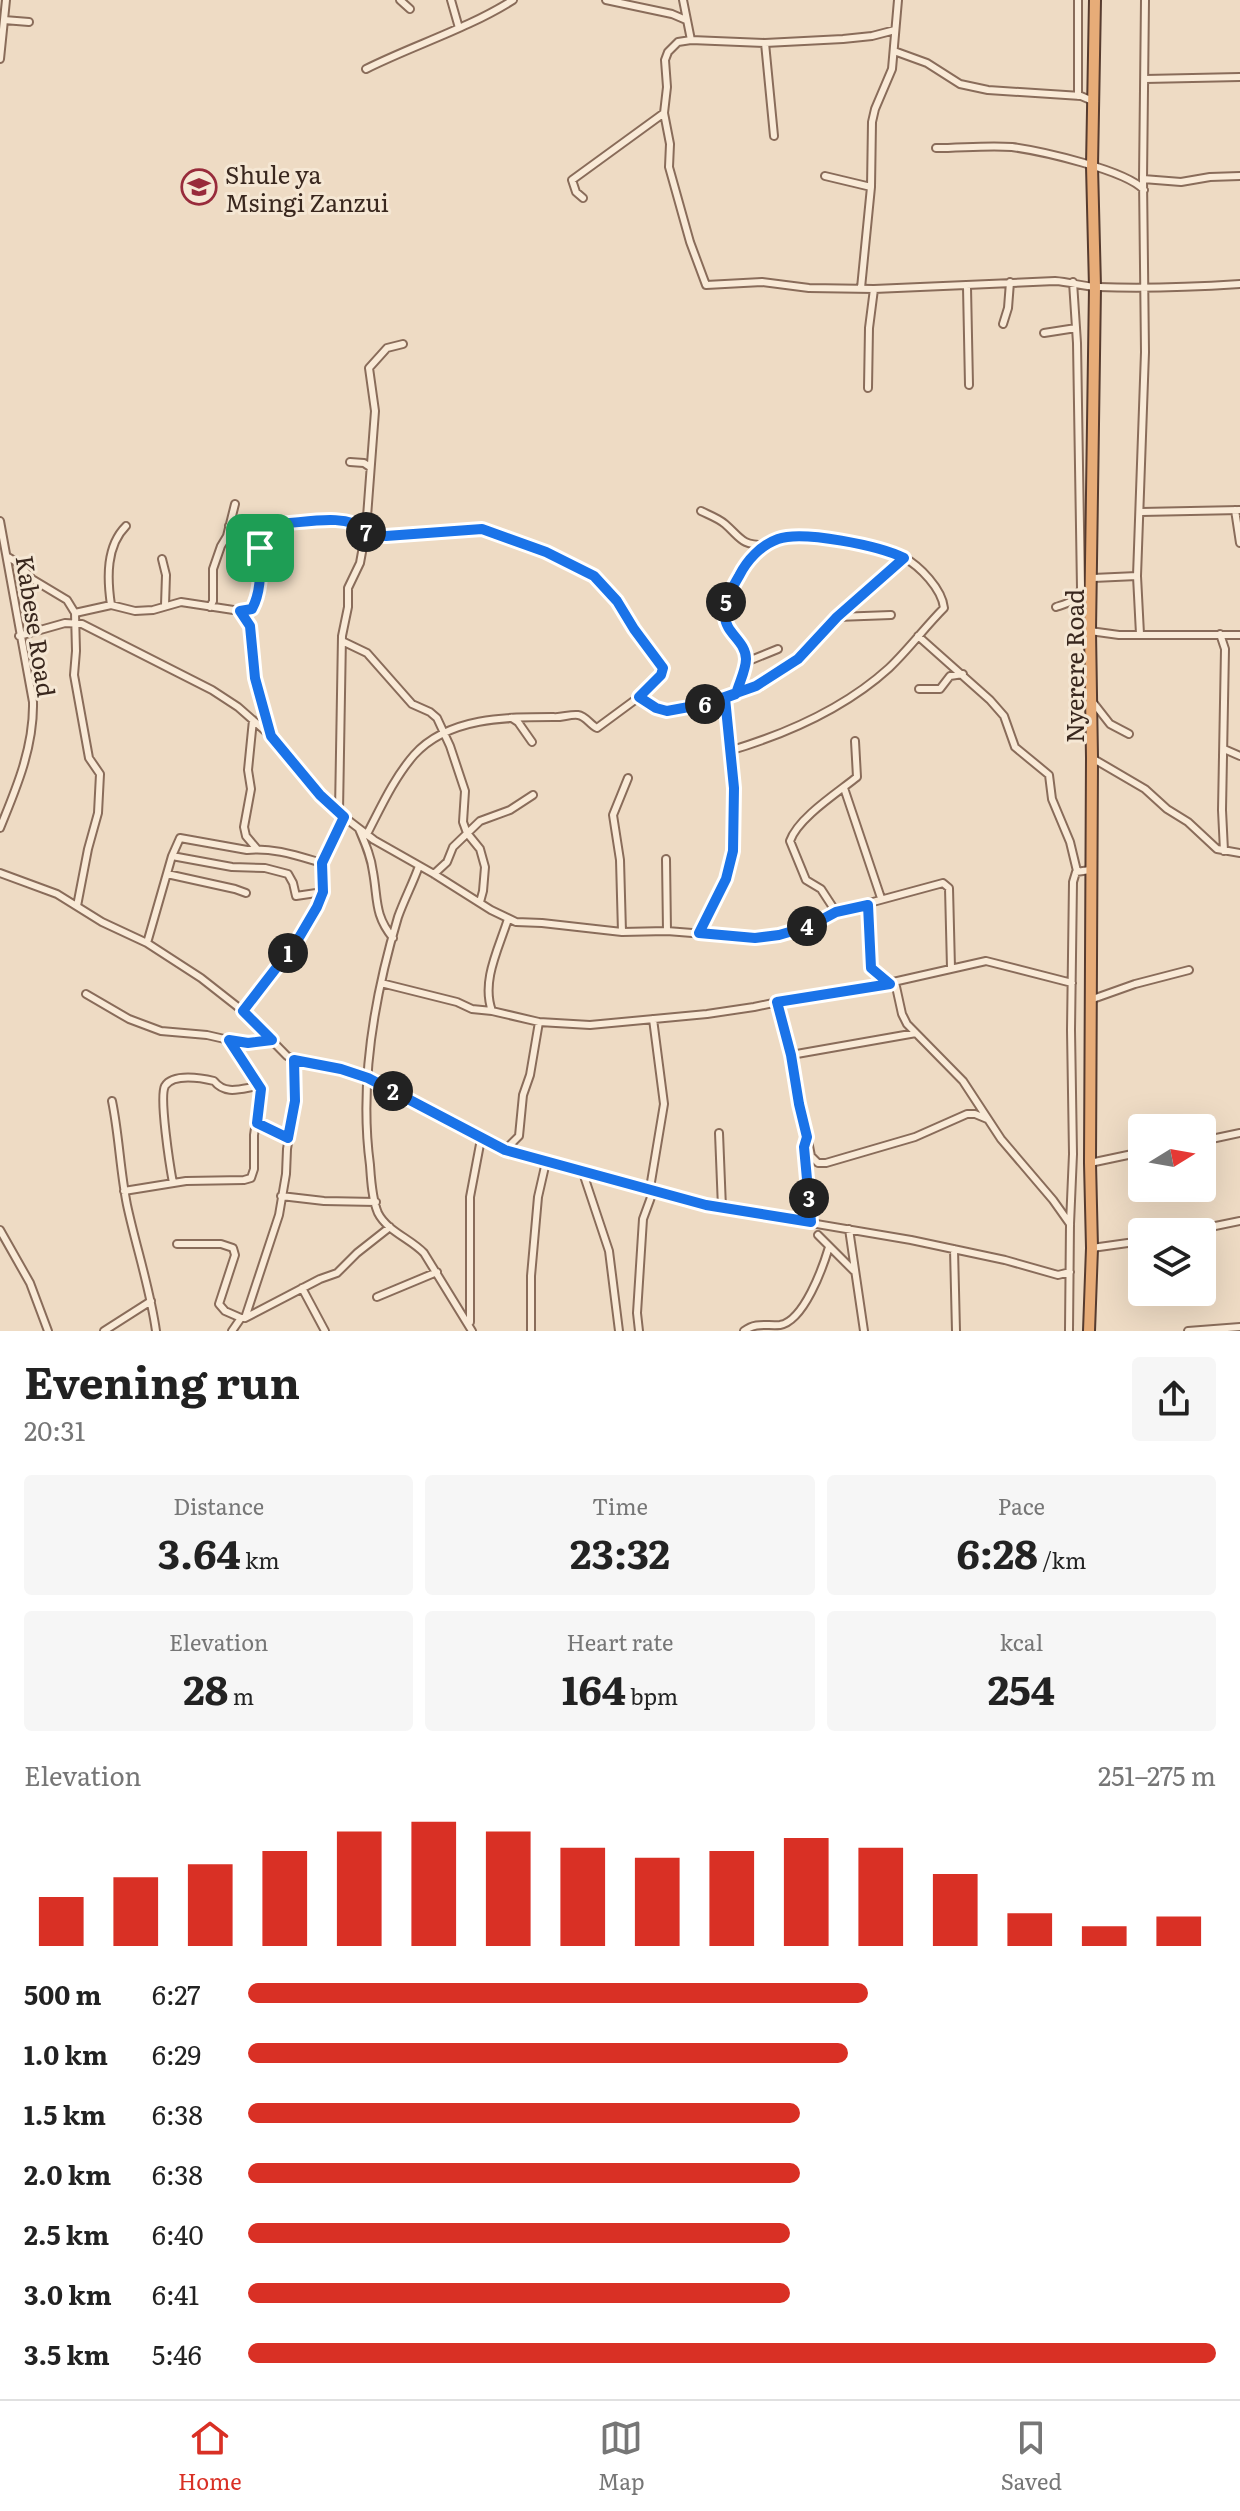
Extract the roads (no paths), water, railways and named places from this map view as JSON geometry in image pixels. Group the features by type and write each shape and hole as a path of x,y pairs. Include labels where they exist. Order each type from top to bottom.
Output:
{"highway":[{"name":"Nyerere Road","path":"1089,1331 1092,1248 1090,631 1093,578 1095,287 1092,166 1095,0"}],"street":[{"path":"0,59 6,0"},
{"path":"400,0 410,9"},
{"path":"451,0 459,28"},
{"path":"366,69 459,28 513,0"},
{"path":"606,0 672,14 686,20"},
{"path":"683,0 691,40"},
{"path":"861,288 871,187 873,116 890,74 898,0"},
{"path":"1078,0 1078,96"},
{"path":"1140,634 1137,576 1146,287 1143,179 1145,0"},
{"path":"4,20 29,22"},
{"path":"895,30 843,39 765,43 691,40 674,44 666,55 664,113 670,144 669,167 690,242 706,285 762,282 809,288 874,289 967,287 1010,282 1195,288 1240,284"},
{"path":"765,43 774,136"},
{"path":"894,51 927,63 960,84 988,90 1078,96 1095,102"},
{"path":"1145,79 1240,77"},
{"path":"583,198 576,192 572,180 664,113"},
{"path":"936,148 1013,147 1092,166 1134,182 1144,190"},
{"path":"825,176 871,187"},
{"path":"1143,179 1181,182 1240,176"},
{"path":"1003,324 1010,282"},
{"path":"1056,607 1073,601 1081,588 1073,282"},
{"path":"967,287 969,385"},
{"path":"868,388 869,328 874,289"},
{"path":"1044,333 1076,328"},
{"path":"243,1011 297,941 323,892 322,863 341,814 342,641 348,588 360,563 366,532 375,411 369,368 387,348 403,344"},
{"path":"350,462 364,463 370,467"},
{"path":"210,607 213,601 213,569 235,504"},
{"path":"1141,512 1238,510 1240,543"},
{"path":"701,511 722,521 741,541 752,545 764,545 791,535 876,549 904,558 932,584 944,604 944,608 886,671 798,727 729,751"},
{"name":"Kabese Road","path":"0,521 33,702 32,735 26,758 0,828"},
{"path":"75,613 111,605 135,611 192,602 240,611 252,609 260,582 260,548 264,527 269,524 355,522 366,532 386,536 482,529 546,552 587,572 617,601 663,666 663,672 639,697 597,728 577,715 478,722 445,733 414,756 392,787 367,834"},
{"path":"111,605 108,580 112,549 115,538 126,526"},
{"path":"229,526 260,548"},
{"path":"736,694 746,662 744,649 726,625 726,602 743,568 764,545"},
{"path":"8,557 32,579 67,600 75,613 74,675 89,758 100,774 98,813 77,906"},
{"path":"639,697 667,711 725,698 756,686 798,659 837,617 904,558"},
{"path":"162,559 166,575 165,605"},
{"path":"1093,578 1137,576"},
{"path":"240,611 250,626 255,678 271,736"},
{"path":"837,617 891,615"},
{"path":"19,636 75,622 212,690 271,736 320,795 341,814 367,834 508,919 523,924 542,923 622,932 667,931 755,938 810,926 836,912 868,905 881,898 947,884 951,968"},
{"path":"1090,631 1119,635 1240,635"},
{"path":"1220,634 1225,649 1224,851"},
{"path":"918,636 963,674 1004,716 1015,747 1049,775 1052,799 1070,842 1077,871"},
{"path":"342,641 367,653 412,704 435,715 445,733 465,791 462,815 467,833 480,849 485,867 480,902"},
{"path":"746,662 778,649"},
{"path":"919,689 940,689 950,676 963,674"},
{"path":"699,933 732,865 734,788 725,698"},
{"path":"1092,701 1110,724 1129,734"},
{"path":"512,718 532,742"},
{"path":"253,720 248,770 251,789 244,830 257,849"},
{"path":"836,912 821,889 806,880 790,841 802,823 858,774 855,741"},
{"path":"1224,749 1240,756"},
{"path":"1092,758 1145,789 1217,849 1240,853"},
{"path":"622,932 620,860 613,815 628,778"},
{"path":"844,788 881,898"},
{"path":"434,874 447,862 453,847 480,821 510,810 533,795"},
{"path":"358,827 370,855 378,913 393,938"},
{"path":"147,943 179,839 299,855 322,863"},
{"path":"172,856 232,867 273,869 288,874 296,896 323,892"},
{"path":"666,859 667,931"},
{"path":"419,866 403,904 375,1011 365,1130 378,1213 390,1227 416,1245 437,1272 471,1328"},
{"path":"1069,1331 1073,1154 1073,882 1074,873 1090,870"},
{"path":"0,873 57,894 102,922 147,943 201,978 243,1011 294,1060 368,1078 505,1150 722,1208 954,1249 1058,1275 1070,1272"},
{"path":"167,874 246,893"},
{"path":"868,905 871,968 892,983 902,1014 916,1033 963,1081 987,1119 1070,1224"},
{"path":"492,1011 488,982 508,919"},
{"path":"381,983 457,1002 472,1009 539,1022 590,1025 754,1007 892,983 986,961 1072,983"},
{"path":"1090,1000 1189,970"},
{"path":"86,994 129,1019 161,1031 248,1043 272,1040"},
{"path":"777,1002 811,1156 818,1163 915,1137 967,1114 987,1119"},
{"path":"639,1331 637,1313 643,1219 652,1189 664,1104 653,1019"},
{"path":"505,1150 521,1132 523,1095 530,1075 539,1022"},
{"path":"791,1055 916,1033"},
{"path":"124,1191 200,1180 251,1178 260,1086 229,1040"},
{"path":"232,1331 243,1318 276,1224 295,1101 294,1060"},
{"path":"241,1088 246,1068"},
{"path":"173,1183 164,1108 163,1090 166,1085 178,1079 200,1078 214,1081 222,1090 260,1086"},
{"path":"112,1101 124,1191 156,1331"},
{"path":"257,1123 288,1138"},
{"path":"719,1133 722,1208"},
{"path":"1216,1138 1240,1133"},
{"path":"807,1137 804,1147 811,1222"},
{"path":"471,1328 470,1197 481,1139"},
{"path":"1090,1163 1128,1155"},
{"path":"531,1331 531,1276 538,1197 546,1162"},
{"path":"583,1173 609,1251 619,1331"},
{"path":"281,1196 376,1202"},
{"path":"1216,1226 1240,1221"},
{"path":"177,1244 221,1244 233,1248 235,1255 219,1304 225,1311 243,1318 337,1273 390,1227"},
{"path":"849,1229 864,1331"},
{"path":"0,1230 30,1283 48,1331"},
{"path":"818,1235 854,1271"},
{"path":"1092,1248 1128,1243"},
{"path":"744,1331 754,1325 779,1325 790,1319 809,1298 829,1247"},
{"path":"954,1249 956,1331"},
{"path":"377,1297 437,1272"},
{"path":"302,1288 325,1331"},
{"path":"104,1331 151,1301"},
{"path":"1188,1331 1240,1327"}],"place":[{"name":"Shule ya Msingi Zanzui","path":"199,187"}]}
